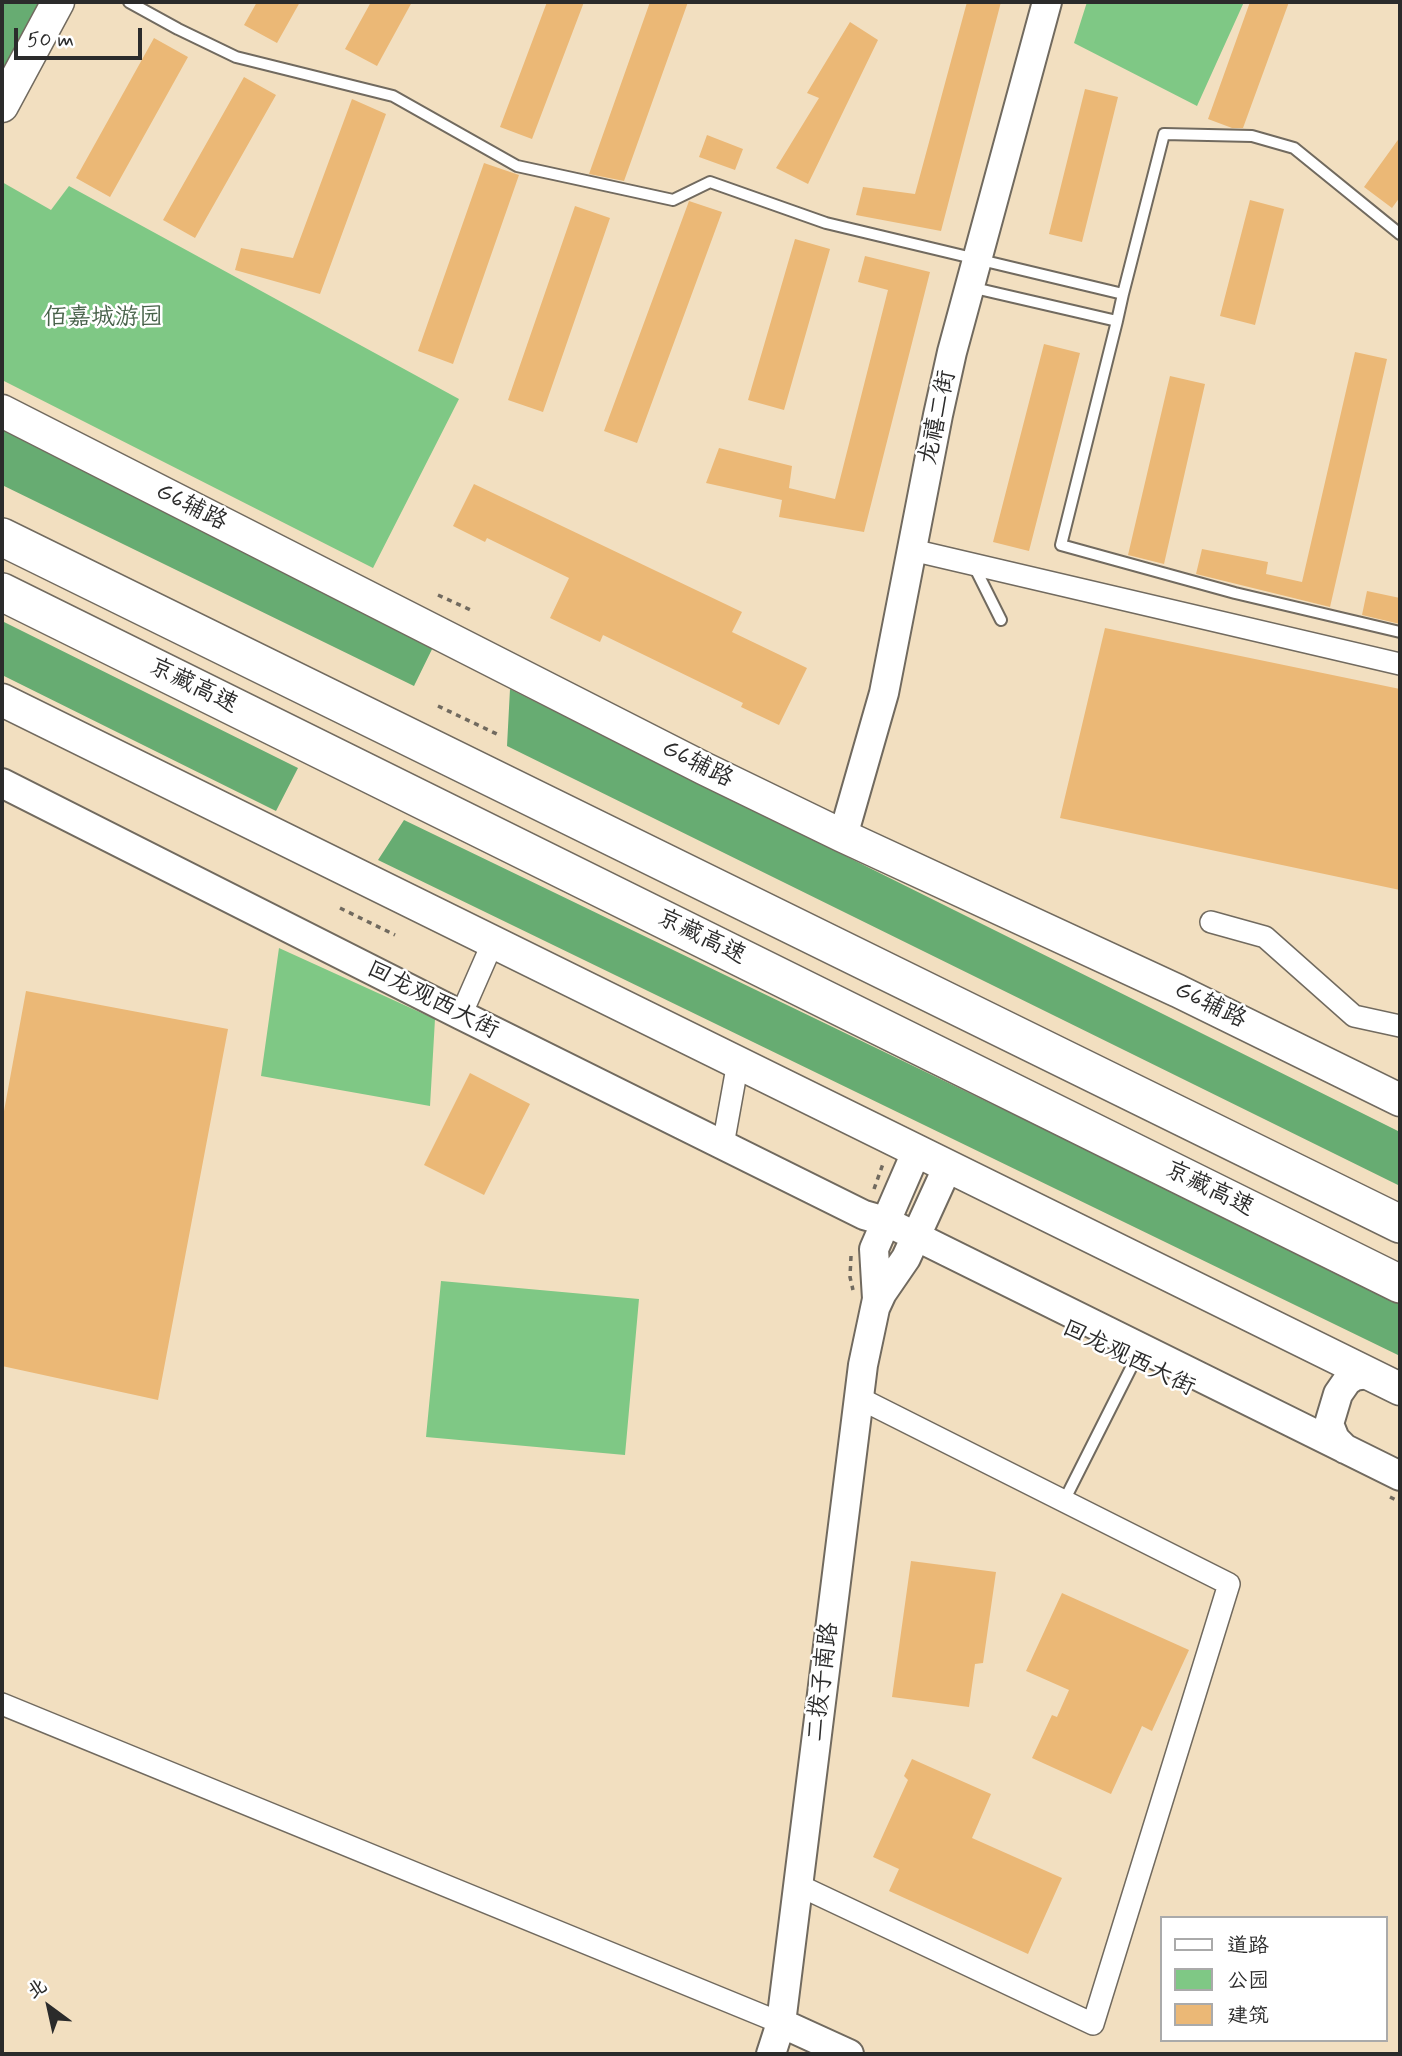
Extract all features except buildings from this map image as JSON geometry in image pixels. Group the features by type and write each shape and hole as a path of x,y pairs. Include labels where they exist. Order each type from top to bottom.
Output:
{"highway":[{"name":"京藏高速","path":"2,537 1400,1224"},
{"name":"京藏高速","path":"2,592 1400,1284"}],"main road":[{"path":"2,106 58,2"},
{"name":"G6辅路","path":"2,411 692,763 1178,991 1400,1100"},
{"path":"2,700 1389,1383"}],"street":[{"name":"龙禧二街","path":"843,836 884,693 938,415 1047,2"},
{"path":"912,550 1400,664"},
{"name":"回龙观西大街","path":"2,783 723,1145 1134,1362 1400,1494"},
{"path":"1211,922 1265,937 1354,1016 1400,1026"},
{"path":"461,1015 493,942"},
{"path":"723,1145 738,1062"},
{"name":"二拨子南路","path":"771,2054 781,2023 859,1398 875,1309 877,1292 873,1254 876,1224 904,1144"},
{"name":"二拨子南路","path":"875,1309 912,1243 948,1166"},
{"name":"回龙观西大街","path":"912,1243 1400,1476"},
{"path":"1345,1449 1335,1439 1329,1424 1338,1394 1347,1381 1355,1376 1368,1374 1389,1383"},
{"path":"798,1885 1093,2024 1229,1584 859,1398"},
{"path":"2,1704 781,2023 849,2054"}],"lane":[{"path":"129,2 236,57 393,96 517,166 673,200 710,182 826,223 1123,294"},
{"path":"1400,234 1294,148 1252,136 1164,134 1061,545 1235,593 1400,632"},
{"path":"970,287 1117,321"},
{"path":"973,564 1000,620"},
{"path":"1064,1501 1134,1362"}],"path":[{"path":"438,595 473,611"},
{"path":"438,706 502,736"},
{"path":"340,908 395,935"},
{"path":"874,1189 904,1144"}],"green space":[{"path":"2,2 41,2 2,73"},
{"path":"1087,2 1244,2 1197,106 1074,43"},
{"name":"佰嘉城游园","path":"2,182 51,210 69,186 459,399 373,568 2,380"},
{"path":"2,426 437,639 414,686 2,485"},
{"path":"2,621 298,768 276,811 2,675"},
{"path":"510,689 1400,1132 1400,1186 507,746"},
{"path":"404,820 1400,1301 1400,1356 378,860"},
{"path":"279,948 435,1019 430,1106 261,1076"},
{"path":"441,1281 639,1299 625,1455 426,1437"}]}
